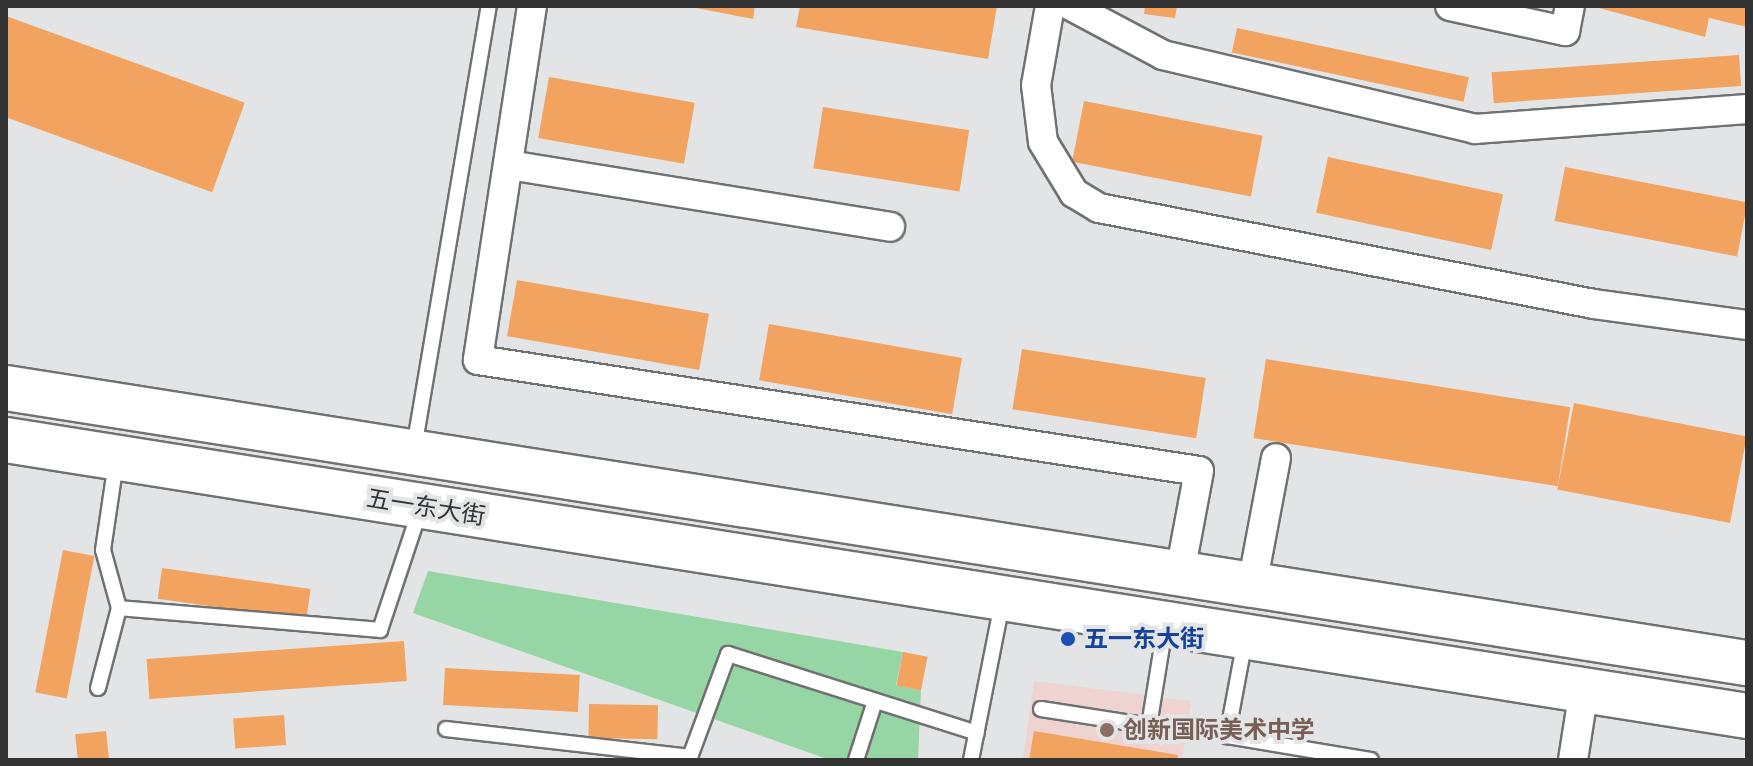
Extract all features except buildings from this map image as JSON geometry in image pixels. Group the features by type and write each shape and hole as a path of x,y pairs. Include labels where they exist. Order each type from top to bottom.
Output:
{"main road":[{"path":"6,388 1747,663"},
{"name":"五一东大街","path":"6,440 1747,716"}],"street":[{"path":"532,6 478,360 1199,471 1180,573"},
{"path":"1050,6 1036,85 1043,142 1074,193 1099,208 1594,304 1747,325"},
{"path":"1071,6 1163,55 1475,129 1747,109"},
{"path":"1450,6 1565,31 1570,6"},
{"path":"509,165 890,227"},
{"path":"1252,585 1276,458"},
{"path":"1573,760 1584,690"}],"lane":[{"path":"414,453 489,6"},
{"path":"98,688 119,608 103,550 117,458"},
{"path":"119,608 380,630 422,506"},
{"path":"971,760 1004,598"},
{"path":"1149,726 1165,623"},
{"path":"1246,636 1227,736 1371,760"},
{"path":"446,729 690,757 728,654 977,733"},
{"path":"856,760 875,701"},
{"path":"1041,709 1177,730"}],"shaded area":[{"name":"创新国际美术中学","path":"1034,681 1191,701 1182,760 1023,760"}],"green space":[{"path":"428,571 903,652 896,685 921,690 918,760 830,760 413,613"}],"place":[{"name":"五一东大街","path":"1068,639"},
{"name":"创新国际美术中学","path":"1107,730"}]}
